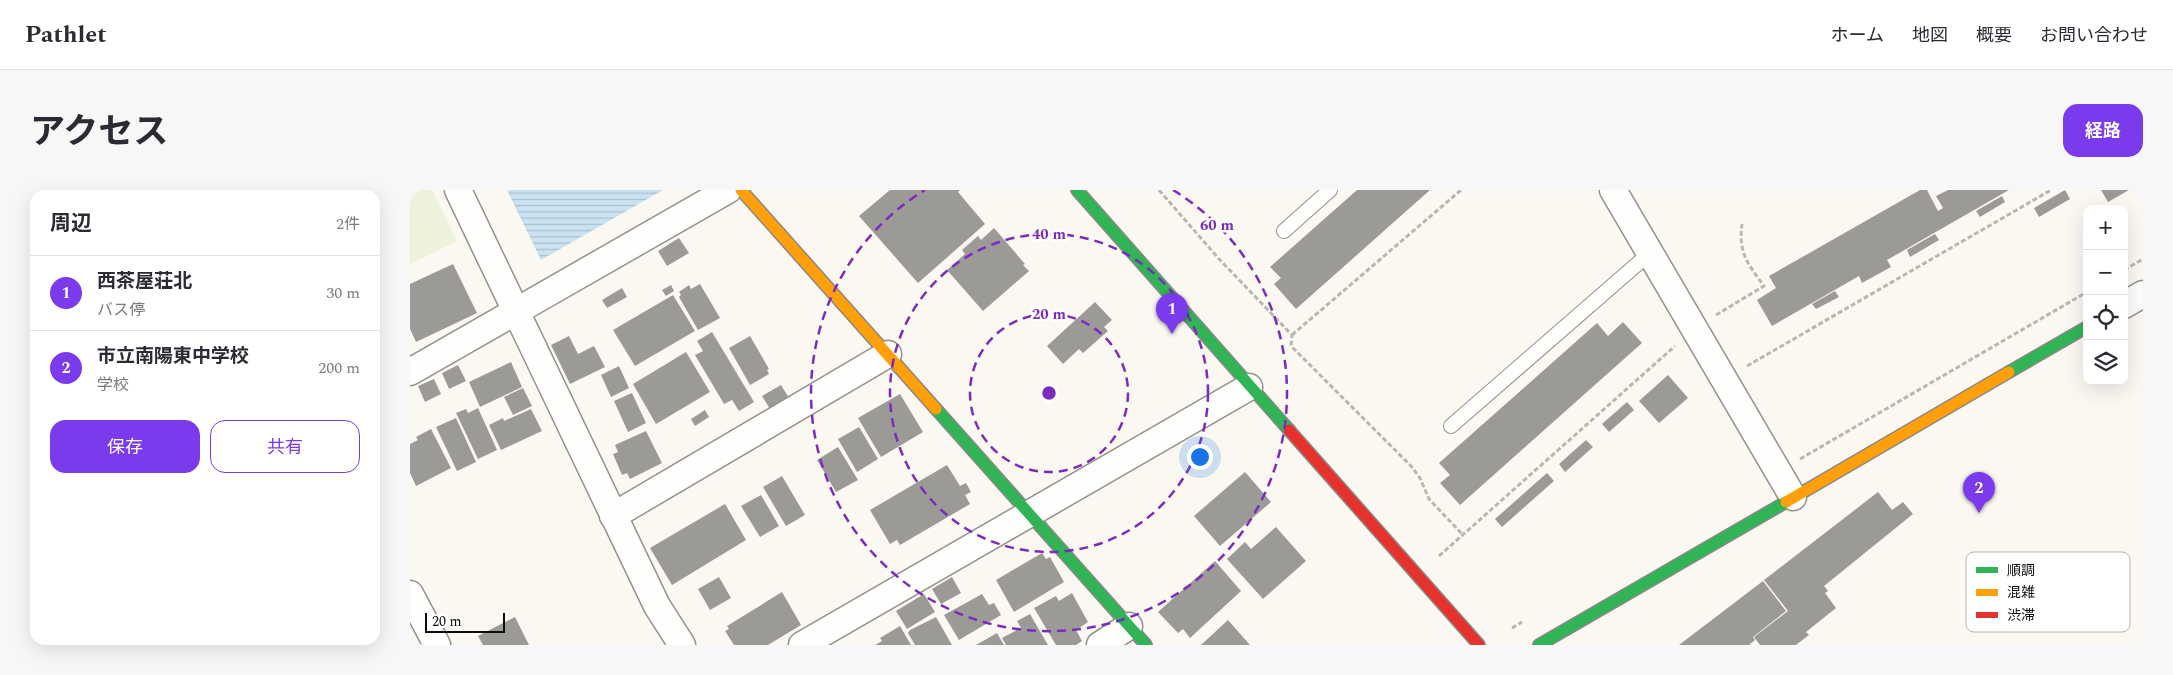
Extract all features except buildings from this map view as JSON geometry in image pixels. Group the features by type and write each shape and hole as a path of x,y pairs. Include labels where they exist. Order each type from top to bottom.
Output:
{"street":[{"path":"458,190 656,606 682,645"},
{"path":"410,372 728,190"},
{"path":"740,190 1138,636 1100,645"},
{"path":"1076,190 1479,645"},
{"path":"1613,190 1793,497"},
{"path":"2128,303 2143,294"},
{"path":"1539,645 2083,329"},
{"path":"613,516 888,354"},
{"path":"802,645 1028,512 1249,387"},
{"path":"410,594 437,645"}],"lane":[{"path":"1284,231 1330,190"},
{"path":"1451,426 1650,253"}],"path":[{"path":"1159,190 1219,259 1292,334"},
{"path":"1461,190 1292,334 1291,346 1411,466 1420,478 1429,499 1463,535"},
{"path":"1742,368 2051,190"},
{"path":"1712,317 1764,286 1745,259 1740,241 1742,224"},
{"path":"2128,268 2143,259"},
{"path":"1439,556 1680,341"}],"green space":[{"path":"410,190 432,190 457,241 410,264"}],"water":[{"path":"507,190 663,190 541,260"}],"traffic: fast":[{"path":"1077,190 1289,430"},
{"path":"2009,372 2083,329"},
{"path":"936,409 1146,645"},
{"path":"1539,645 1786,502"}],"traffic: slow":[{"path":"741,190 936,409"},
{"path":"1786,502 2009,372"}],"traffic: jam":[{"path":"1289,430 1479,645"}],"place":[{"name":"西茶屋荘北","path":"1172,334"},
{"name":"市立南陽東中学校","path":"1979,513"}]}
